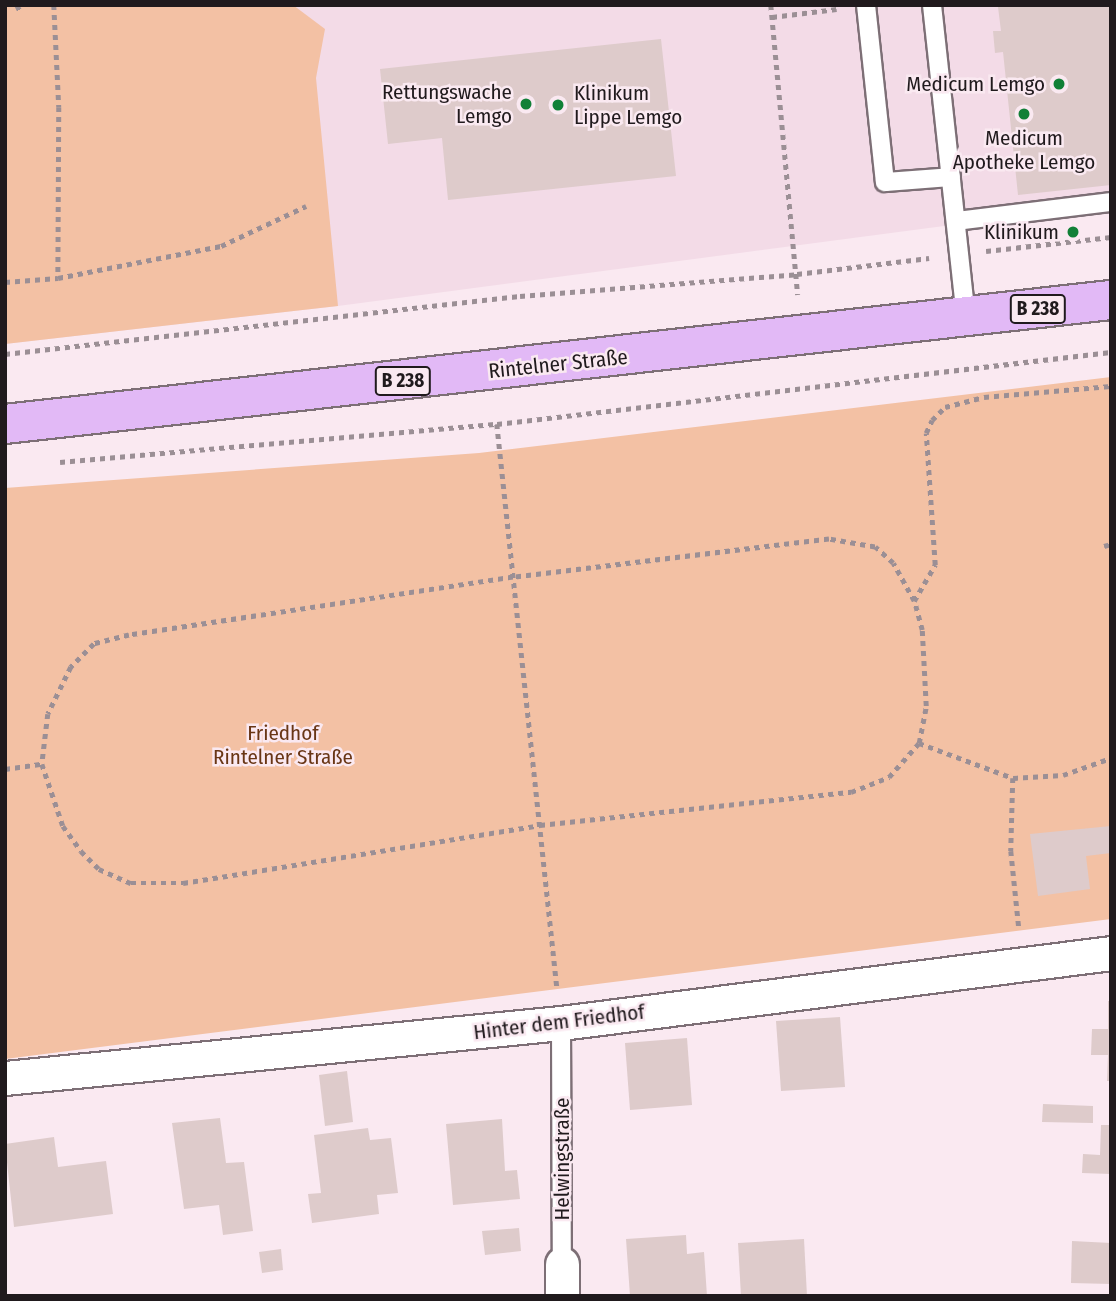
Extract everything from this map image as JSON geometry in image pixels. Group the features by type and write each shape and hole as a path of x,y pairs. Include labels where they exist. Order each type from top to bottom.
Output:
{"main road":[{"name":"Rintelner Straße","path":"5,424 1111,300"}],"street":[{"name":"Hinter dem Friedhof","path":"5,1078 561,1023 1111,953"}],"lane":[{"path":"866,5 885,182 951,177"},
{"path":"932,5 966,318"},
{"path":"956,221 1111,202"},
{"name":"Helwingstraße","path":"561,1023 562,1280"}],"path":[{"path":"17,5 21,13"},
{"path":"54,5 59,107 58,278"},
{"path":"5,354 520,296 797,274 771,5"},
{"path":"772,17 866,5"},
{"path":"5,282 58,278 221,246 306,206"},
{"path":"46,463 497,424 1111,352"},
{"path":"914,601 935,565 927,444 932,420 945,407 984,397 1111,386"},
{"path":"497,424 561,1023"},
{"path":"829,539 875,547 893,563 914,601 925,658 926,706 919,744 889,777 851,792 540,825 183,883 131,883 99,869 81,851 63,826 42,764 48,714 60,686 79,656 94,644 129,635 513,577 829,539"},
{"path":"1104,546 1111,544"},
{"path":"919,744 1013,778 1062,775 1111,758"},
{"path":"5,769 42,764"},
{"path":"1013,778 1011,852 1022,963"}],"shaded area":[{"name":"Klinikum Lippe Lemgo","path":"5,5 1111,5 1111,204 338,306 5,344"}],"green space":[{"path":"5,5 293,5 325,29 316,78 338,306 5,344"},
{"name":"Friedhof Rintelner Straße","path":"1111,377 1111,919 5,1059 5,488 479,453"}],"building":[{"name":"Medicum Lemgo","path":"1111,5 1111,185 1018,195 1003,52 995,53 993,31 1001,31 998,7"},
{"name":"Rettungswache Lemgo","path":"661,39 676,176 448,200 442,138 388,144 380,69"},
{"path":"1111,826 1111,853 1086,856 1090,889 1038,896 1030,834"},
{"path":"1108,1001 1111,1001 1111,1081 1107,1081 1108,1055 1091,1055 1092,1029 1108,1029"},
{"path":"840,1017 845,1087 781,1091 776,1021"},
{"path":"687,1038 692,1105 630,1110 625,1043"},
{"path":"347,1071 353,1122 325,1126 319,1075"},
{"path":"1043,1104 1093,1106 1093,1123 1042,1122"},
{"path":"220,1118 226,1163 244,1162 253,1231 223,1235 219,1205 184,1209 172,1123"},
{"path":"502,1119 505,1171 517,1170 520,1199 453,1205 446,1124"},
{"path":"1101,1125 1111,1125 1111,1174 1082,1173 1083,1154 1100,1155"},
{"path":"368,1128 370,1140 391,1138 398,1193 377,1195 379,1214 312,1223 308,1194 321,1193 314,1135"},
{"path":"54,1137 58,1167 106,1161 113,1214 14,1227 5,1144"},
{"path":"519,1228 521,1251 485,1255 482,1231"},
{"path":"686,1235 687,1254 704,1252 707,1296 630,1296 626,1239"},
{"path":"804,1239 807,1296 741,1296 738,1243"},
{"path":"1072,1241 1111,1243 1111,1284 1071,1283"},
{"path":"281,1249 283,1270 262,1273 259,1252"}],"place":[{"name":"Medicum Lemgo","path":"1059,84"},
{"name":"Rettungswache Lemgo","path":"526,104"},
{"name":"Klinikum Lippe Lemgo","path":"558,105"},
{"name":"Medicum Apotheke Lemgo","path":"1024,114"},
{"name":"Klinikum","path":"1073,232"}]}
